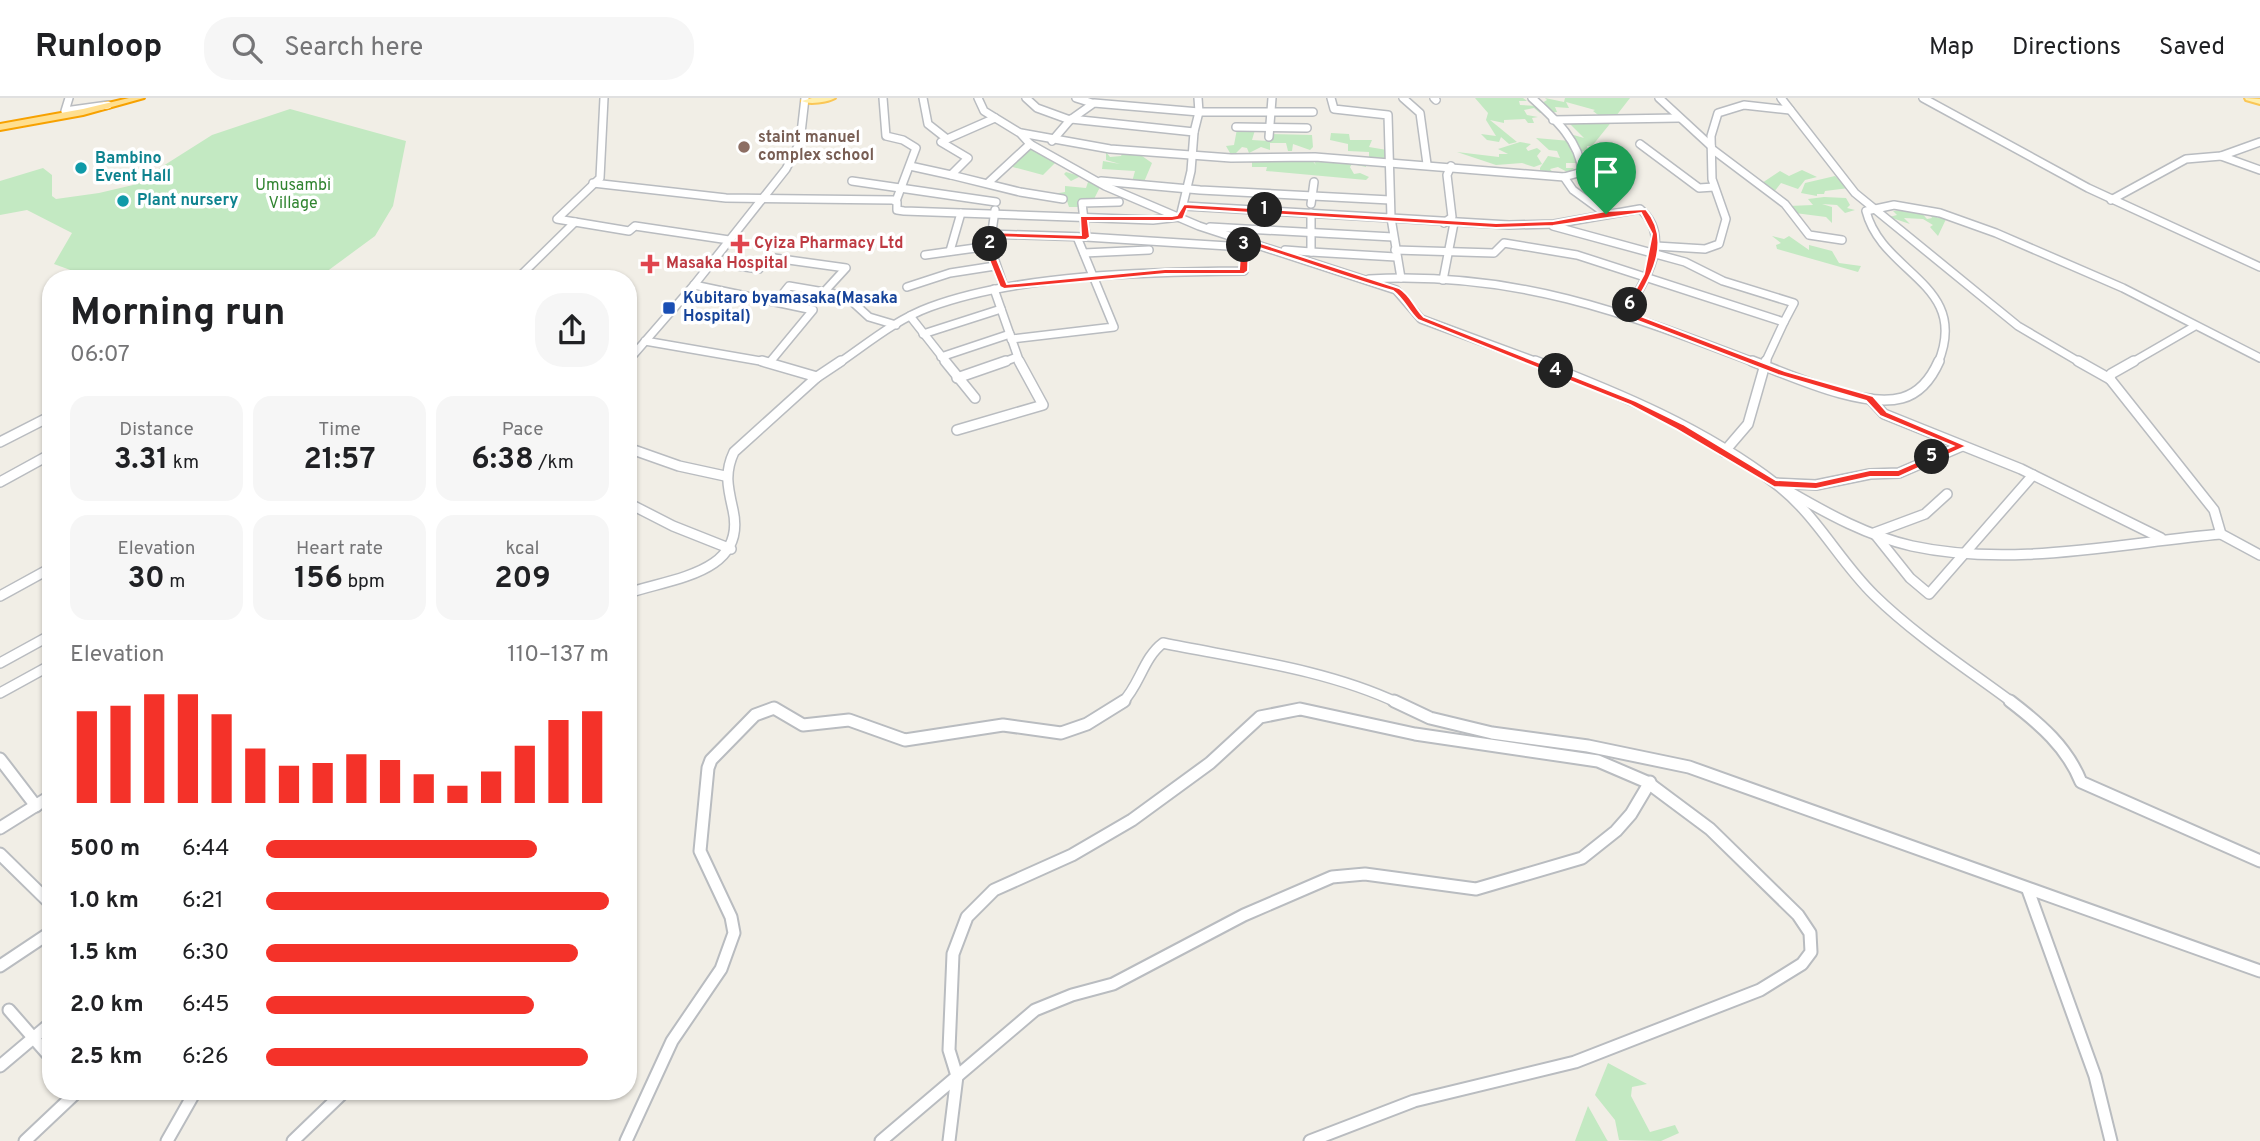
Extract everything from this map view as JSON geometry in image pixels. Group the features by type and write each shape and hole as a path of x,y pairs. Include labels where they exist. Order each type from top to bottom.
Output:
{"highway":[{"path":"0,125 51,118 141,98"}],"main road":[{"path":"806,99 831,98"}],"street":[{"path":"69,98 65,111 112,106"},
{"path":"604,98 602,174 557,219 629,232 635,226 729,240"},
{"path":"883,98 886,136 903,140 916,148 896,201 897,210 994,216 1153,220 1180,217"},
{"path":"923,98 928,124 947,139"},
{"path":"978,98 980,108 1020,133 1030,144 1094,180 1245,244 1311,252 1396,254 1450,251 1494,253 1504,243 1577,256 1784,322"},
{"path":"1026,98 1037,108 1070,119 1194,132"},
{"path":"1076,98 1092,103 1199,112 1313,112"},
{"path":"1180,217 1199,112 1198,98"},
{"path":"1269,137 1272,98"},
{"path":"1331,98 1333,107 1337,110 1388,115 1391,218 1401,278"},
{"path":"1403,98 1421,115 1427,164"},
{"path":"1020,133 1052,141 1111,149 1231,158 1303,156 1564,177 1582,173 1582,163 1567,137 1532,98"},
{"path":"1659,98 1711,148 1786,204 1809,235 1842,240"},
{"path":"1781,98 1844,183 1872,207 2018,326 2110,379 2214,510 2221,534"},
{"path":"1923,98 1970,128 2111,200 2260,267"},
{"path":"637,350 694,285 786,169 800,142 806,99"},
{"path":"1052,141 1070,119 1092,103"},
{"path":"1656,246 1705,249 1719,244 1726,231 1724,206 1714,187 1711,172 1714,163 1711,126 1718,113 1744,105 1790,110"},
{"path":"951,175 968,158 941,142 995,118"},
{"path":"1553,120 1679,118"},
{"path":"1236,127 1307,128"},
{"path":"2111,200 2186,159 2221,156 2260,142"},
{"path":"989,182 1030,144"},
{"path":"1640,144 1699,188 1714,187"},
{"path":"2221,156 2260,170"},
{"path":"910,166 989,182 1029,197 1063,199"},
{"path":"1443,223 1452,217 1447,174 1451,166"},
{"path":"1564,177 1573,190 1606,214"},
{"path":"1094,180 1390,200"},
{"path":"852,181 996,202"},
{"path":"1311,204 1314,182"},
{"path":"593,183 726,198 896,201"},
{"path":"1003,188 996,202 989,234 995,265 1004,287"},
{"path":"941,357 1010,336 1114,327 1084,253 1082,203 1119,202"},
{"path":"1360,280 1443,280 1555,293 1625,313 1764,366 1870,399 1915,395 1941,360 1948,338 1945,315 1918,276 1869,227 1866,211 1872,207 1914,205 1949,215 2110,282 2260,358"},
{"path":"1184,206 1443,223 1546,224 1643,210 1651,220 1656,246 1647,277 1625,313"},
{"path":"950,251 961,213"},
{"path":"1311,213 1311,252"},
{"path":"526,270 575,222"},
{"path":"1443,280 1454,223"},
{"path":"1546,224 1653,256 1685,262 1723,281 1794,303 1764,366 1754,415 1739,440 1724,452"},
{"path":"1202,227 1393,237"},
{"path":"989,234 1171,240 1197,246 1245,244"},
{"path":"637,590 717,564 731,549 737,523 725,476 728,462 745,439 817,377 909,316 953,299 1004,287 1188,270 1244,271 1245,244"},
{"path":"925,255 990,246"},
{"path":"1274,249 1401,292 1414,314 1421,318 1633,403 1724,452 1823,511 1874,533 1925,549 1967,552 2126,545 2162,538 2221,534 2260,555"},
{"path":"1084,253 1149,250"},
{"path":"711,262 759,269 767,257 846,268 824,292"},
{"path":"908,287 950,273 995,265"},
{"path":"694,285 813,310 770,362"},
{"path":"777,301 789,286 846,296 869,317 896,325"},
{"path":"957,430 1044,405 1017,357 994,289"},
{"path":"923,334 1001,309"},
{"path":"909,316 975,398"},
{"path":"2110,379 2111,374 2195,326"},
{"path":"645,341 770,362 817,377"},
{"path":"957,378 1017,357"},
{"path":"1870,399 1884,414 2033,475 2162,538"},
{"path":"0,442 42,421"},
{"path":"1774,483 1816,485 1870,474 1899,473 1962,446"},
{"path":"637,451 679,466 725,476"},
{"path":"0,482 42,459"},
{"path":"1874,533 1896,563 1929,594 1967,552 1987,524 2033,475"},
{"path":"1774,483 1815,523 1872,593 1944,653 2012,703 2066,750 2078,769 2081,782 2260,860"},
{"path":"1874,533 1933,509 1942,503 1947,494"},
{"path":"637,508 673,526 731,549"},
{"path":"0,596 42,573"},
{"path":"0,663 42,640"},
{"path":"626,1141 672,1041 721,969 732,945 734,933 730,917 700,851 704,784 711,760 755,715 768,708 780,710 803,724 849,720 905,740 1003,725 1062,733 1087,724 1118,707 1133,692 1152,651 1158,645 1169,643 1348,684 1373,691 1430,718 1492,733 1588,746 1689,767 2260,971"},
{"path":"0,693 42,670"},
{"path":"949,1141 957,1076 949,1050 953,954 967,917 993,890 1072,855 1132,820 1210,763 1260,718 1300,709 1415,734 1598,761 1625,769 1679,801 1706,824 1806,926 1813,947 1806,962 1734,1001 1555,1069 1428,1097 1310,1141"},
{"path":"0,759 36,806"},
{"path":"881,1141 1035,1010 1072,995 1114,984 1244,915 1332,877 1365,874 1476,889 1582,858 1616,831 1631,814 1650,782"},
{"path":"0,828 42,802"},
{"path":"0,854 42,895"},
{"path":"2028,890 2095,1076 2111,1141"},
{"path":"0,966 42,938"},
{"path":"9,1010 42,1047"},
{"path":"0,1066 42,1032"},
{"path":"24,1141 68,1100"},
{"path":"167,1141 190,1100"},
{"path":"293,1141 336,1100"}],"green space":[{"path":"1475,98 1523,98 1527,101 1519,101 1520,105 1537,106 1547,100 1545,98 1564,102 1565,98 1630,98 1616,116 1602,118 1593,111 1595,110 1566,102 1569,108 1555,107 1557,112 1540,113 1534,108 1524,110 1527,115 1538,117 1532,118 1534,123 1528,123 1525,119 1504,120 1504,123 1490,120 1517,142 1509,144 1501,137 1499,142 1487,140 1481,134 1496,136 1486,120 1488,113"},
{"name":"Umusambi Village","path":"290,109 406,141 393,206 375,236 329,270 70,270 54,264 72,233 27,210 0,215 0,181 43,168 52,175 52,196 56,199 99,193 133,185 212,135"},
{"path":"1566,120 1613,120 1592,146 1587,146 1588,152 1570,150 1577,153 1579,158 1574,159 1582,163 1566,163 1566,168 1574,168 1569,173 1558,167 1550,169 1556,176 1540,172 1548,156 1560,158 1557,151 1549,150 1536,138 1570,141 1570,134 1584,138"},
{"path":"1237,129 1255,130 1252,140 1268,141 1270,134 1312,135 1313,147 1310,150 1293,144 1292,151 1288,151 1286,143 1270,143 1270,150 1261,147 1249,153 1247,148 1242,147 1235,154 1230,153 1226,146 1234,145"},
{"path":"1331,133 1349,134 1350,140 1372,140 1369,147 1387,150 1388,159 1384,163 1369,162 1369,152 1348,151 1348,144 1330,140"},
{"path":"1520,142 1531,144 1526,148 1528,151 1537,148 1541,151 1537,156 1542,164 1534,167 1522,163 1496,165 1457,152 1499,157 1499,154 1508,154 1498,149"},
{"path":"1032,148 1056,162 1043,175 1009,166"},
{"path":"1124,150 1154,155 1142,156 1152,163 1144,182 1132,182 1135,171 1102,169 1103,161 1120,164 1106,160 1106,152 1110,157 1121,156"},
{"path":"1311,159 1316,165 1313,159 1366,165 1352,164 1350,167 1354,174 1360,173 1369,177 1366,180 1266,171 1267,167 1252,167 1252,160"},
{"path":"1802,170 1817,177 1805,180 1798,189 1781,183 1774,192 1762,183 1780,171 1789,176"},
{"path":"1066,172 1081,176 1071,181 1064,174"},
{"path":"1081,176 1091,179 1100,187 1093,201 1082,199 1080,207 1069,207 1066,198 1053,194 1065,192 1065,186 1086,188 1088,182"},
{"path":"1835,176 1849,188 1825,191 1817,196 1801,193 1805,183"},
{"path":"1846,198 1850,205 1847,208 1855,210 1845,213 1837,205 1822,204 1832,207 1832,223 1826,217 1795,213 1789,206 1813,205 1808,199"},
{"path":"1917,208 1927,219 1932,218 1929,212 1938,218 1938,214 1947,217 1938,236 1930,227 1933,225 1923,219 1904,218 1910,224 1889,217 1897,215 1893,211"},
{"path":"1772,236 1784,239 1789,236 1809,250 1809,245 1832,251 1839,263 1861,266 1858,272 1777,249 1776,245 1781,243"},
{"path":"1608,1063 1647,1084 1632,1087 1631,1096 1650,1132 1675,1125 1679,1133 1661,1141 1619,1140 1615,1120 1595,1095"},
{"path":"1588,1106 1607,1140 1608,1141 1575,1141"}],"place":[{"name":"staint manuel complex school","path":"744,147"},
{"name":"Bambino Event Hall","path":"81,168"},
{"name":"Plant nursery","path":"123,201"},
{"name":"Cyiza Pharmacy Ltd","path":"740,244"},
{"name":"Masaka Hospital","path":"650,264"},
{"name":"Kubitaro byamasaka(Masaka Hospital)","path":"669,308"}],"route":[{"path":"1184,206 1496,225 1553,224 1606,214 1643,210 1651,220 1656,234 1649,274 1625,313 1782,373 1870,399 1884,414 1962,446 1931,457 1920,465 1899,473 1882,472 1816,485 1774,483 1680,426 1633,403 1421,318 1414,314 1405,296 1396,290 1322,268 1274,249 1245,241 1244,271 1188,270 1004,287 992,257 989,234 1086,237 1083,218 1172,219 1180,217 1184,206"}]}
